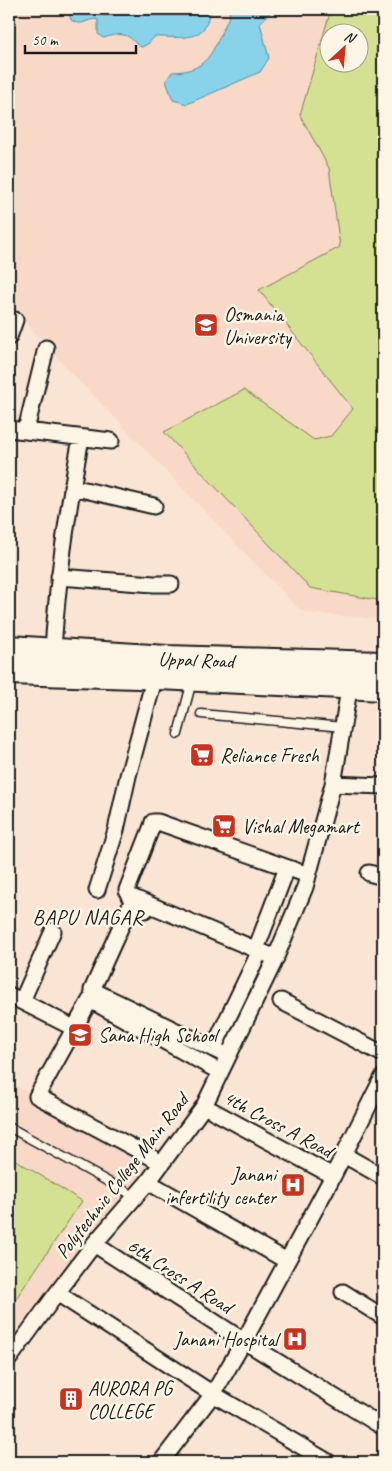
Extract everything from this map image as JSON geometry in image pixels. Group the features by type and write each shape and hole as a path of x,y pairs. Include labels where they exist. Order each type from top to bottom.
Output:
{"highway":[{"name":"Uppal Road","path":"10,657 53,651 352,675 383,665"},
{"path":"10,657 156,676 193,678 352,675 383,687"}],"street":[{"path":"9,337 15,320"},
{"path":"26,430 46,348"},
{"path":"9,429 111,441"},
{"path":"53,651 59,576 80,438"},
{"path":"72,487 154,506"},
{"path":"59,576 171,584"},
{"name":"Polytechnic College Main Road","path":"9,1359 94,1244 148,1182 204,1106 274,961 308,875 333,784 352,675"},
{"path":"97,890 116,830 128,776 156,676"},
{"path":"333,784 383,786"},
{"path":"274,961 129,896 127,890 153,822 158,822 308,875"},
{"path":"213,1049 256,953 287,868"},
{"path":"228,1056 92,990 131,904 256,953"},
{"path":"53,930 15,998 66,1024"},
{"path":"162,1164 37,1096 90,1000 220,1072"},
{"path":"281,1000 383,1054"},
{"path":"161,1462 212,1394 244,1341 334,1176 383,1077"},
{"name":"4th Cross A Road","path":"204,1106 334,1176"},
{"path":"344,1155 383,1177"},
{"path":"148,1182 287,1261"},
{"name":"6th Cross A Road","path":"94,1244 244,1341 383,1427"},
{"path":"343,1292 383,1317"},
{"path":"57,1293 212,1394 328,1462"}],"lane":[{"path":"178,734 193,678"},
{"path":"201,714 343,728"},
{"path":"9,1127 136,1197"}],"shaded area":[{"name":"Osmania University","path":"9,9 383,9 383,619 307,613 299,609 47,347 9,303"},
{"path":"9,1082 153,1164 54,1280 9,1340"}],"green space":[{"path":"331,9 383,9 383,601 310,588 164,432 244,390 314,440 331,436 353,409 259,290 340,247 329,168 300,115 320,47 320,72 370,72 370,22 327,22"},
{"path":"9,1156 82,1201 9,1309"}],"water":[{"path":"68,9 212,9 204,28 194,35 187,37 154,37 142,47 129,37 123,35 103,38 98,34 98,20 94,19 82,23 75,22 71,20"},
{"path":"228,9 273,9 260,23 269,58 260,72 187,104 173,100 166,81 172,72 185,71 204,62 215,46 230,15"}],"place":[{"name":"Osmania University","path":"206,325"},
{"name":"Reliance Fresh","path":"202,755"},
{"name":"Vishal Megamart","path":"224,826"},
{"name":"Sana High School","path":"80,1035"},
{"name":"Janani infertility center","path":"293,1185"},
{"name":"Janani Hospital","path":"295,1339"},
{"name":"AURORA PG COLLEGE","path":"71,1399"}],"district":[{"name":"BAPU NAGAR","path":"88,917"}]}
